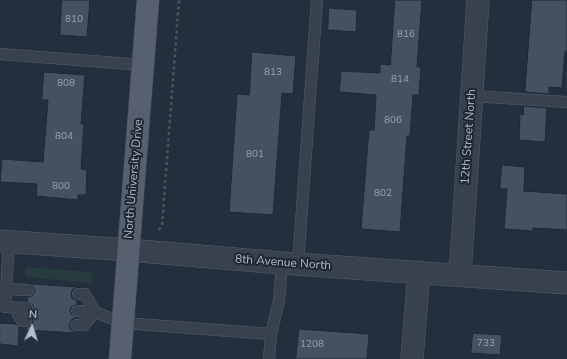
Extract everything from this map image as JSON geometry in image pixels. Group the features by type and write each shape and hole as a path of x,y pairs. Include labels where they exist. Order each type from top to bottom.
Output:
{"main road":[{"name":"North University Drive","path":"120,359 148,0"}],"street":[{"name":"12th Street North","path":"460,275 478,0"},
{"name":"8th Avenue North","path":"5,241 290,264 567,283"},
{"path":"412,359 419,272"}],"lane":[{"path":"269,359 271,334 290,264 317,0"},
{"path":"0,54 143,65"},
{"path":"472,96 567,102"},
{"path":"5,241 3,289 7,307 22,321 26,321"},
{"path":"3,289 28,290"},
{"path":"78,294 85,294 96,312"},
{"path":"7,307 27,308"},
{"path":"77,311 96,312 123,323 271,334"},
{"path":"76,325 84,325 96,312"}],"path":[{"path":"156,252 157,235 162,224 179,0"}],"green space":[{"path":"26,267 91,272 92,283 26,277 24,272"}],"building":[{"path":"62,0 90,0 87,37 60,35"},
{"path":"395,0 422,0 417,67 421,67 419,95 413,95 410,136 407,136 400,232 361,229 369,130 374,130 376,95 339,92 341,71 380,73 380,64 390,65"},
{"path":"532,0 567,0 567,51 565,51 562,88 549,87 549,94 525,92"},
{"path":"329,8 357,10 356,32 328,30"},
{"path":"252,52 296,56 293,94 282,93 273,215 229,212 237,94 249,95"},
{"path":"44,72 85,75 81,124 84,124 81,169 87,170 86,195 78,195 78,200 36,196 37,184 0,182 2,159 43,162 48,100 42,100"},
{"path":"524,106 547,108 545,142 519,140 520,114 523,115"},
{"path":"502,165 525,167 524,191 567,194 567,230 533,228 533,231 504,229 507,189 500,189"},
{"path":"32,284 77,287 72,290 71,294 72,298 77,301 77,304 71,307 70,311 76,318 72,319 69,325 70,329 75,333 26,330 26,328 32,325 33,321 32,317 29,315 33,311 33,305 27,301 28,297 32,296 35,291"},
{"path":"0,323 16,324 19,327 18,346 0,344"},
{"path":"299,329 369,334 367,359 296,359"},
{"path":"473,333 502,335 500,355 471,353"}]}
